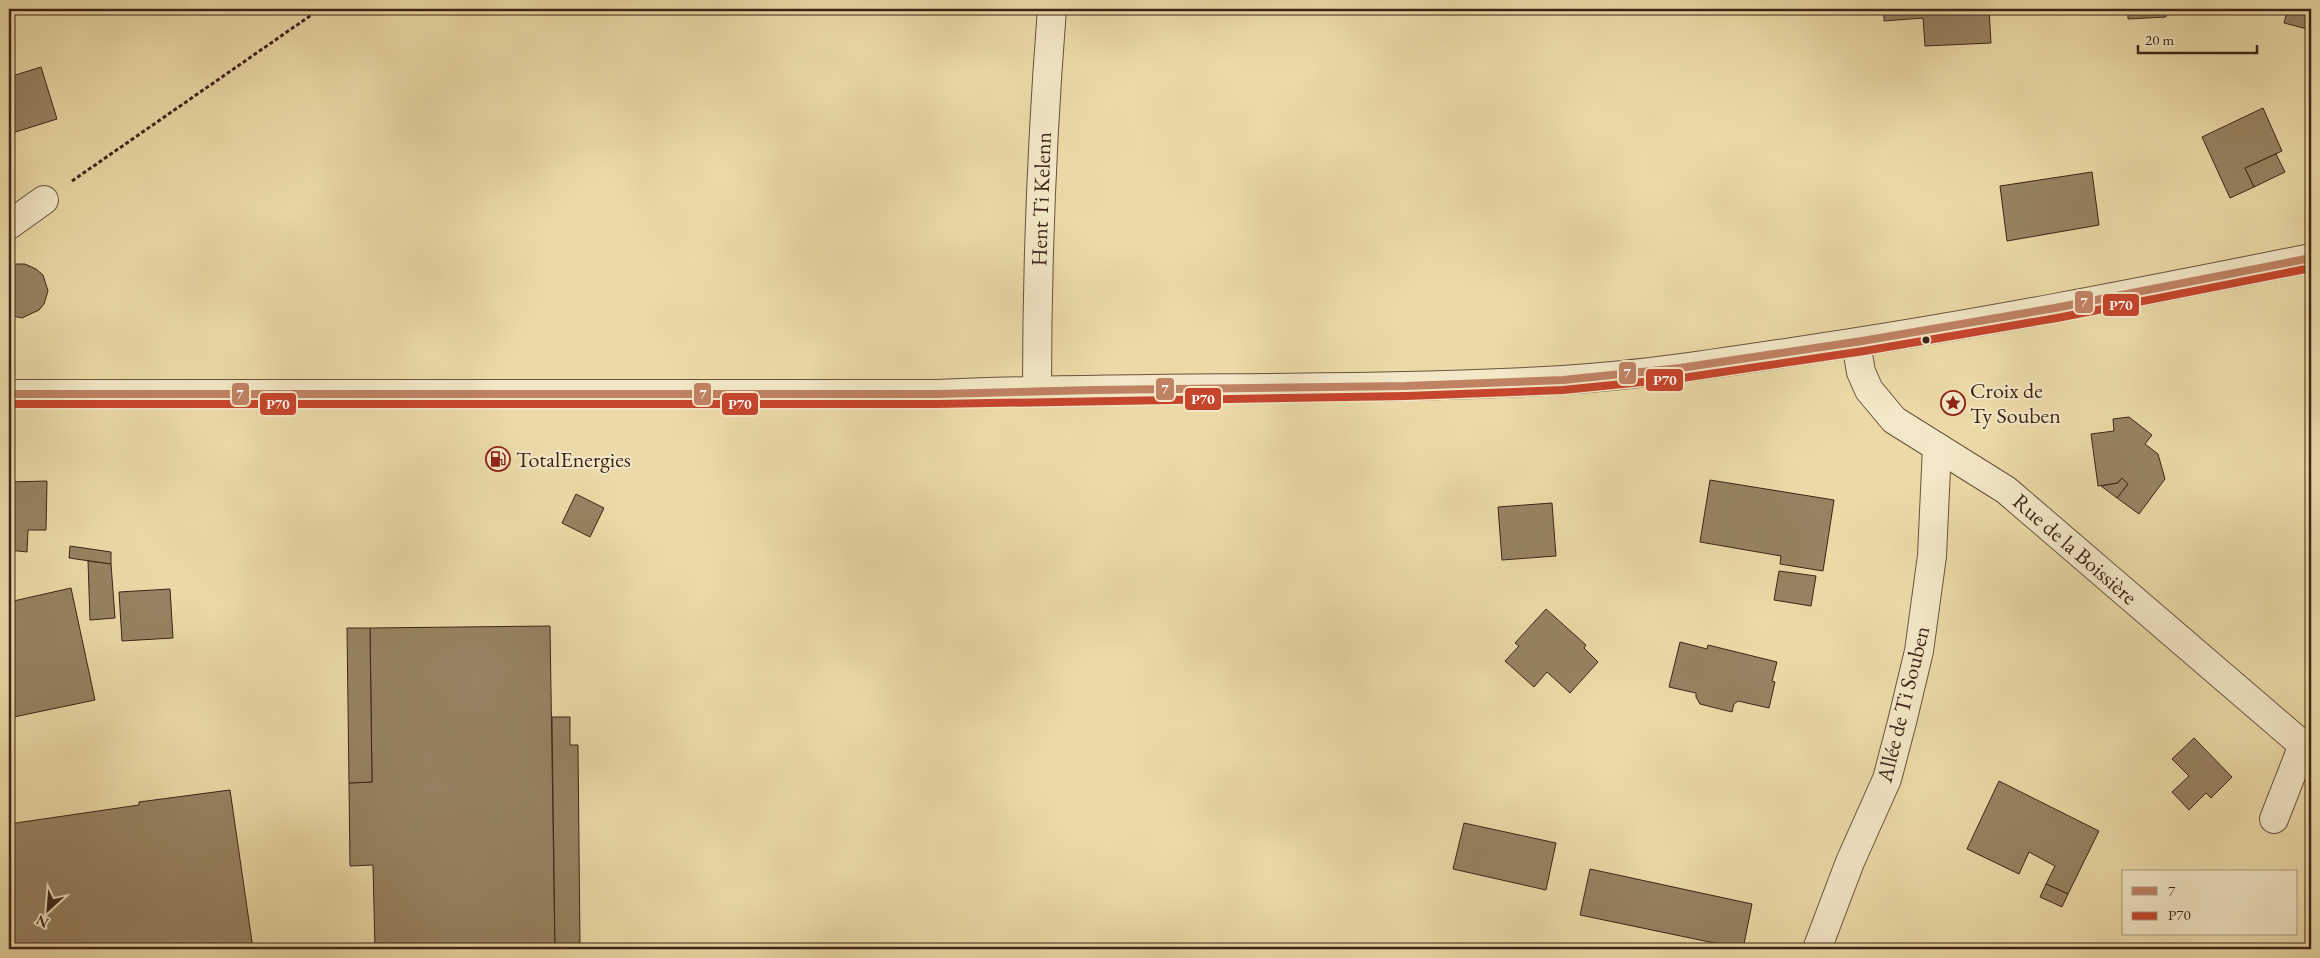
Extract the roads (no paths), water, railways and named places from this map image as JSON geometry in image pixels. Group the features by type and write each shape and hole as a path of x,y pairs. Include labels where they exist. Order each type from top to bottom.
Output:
{"street":[{"name":"Hent Ti Kelenn","path":"1037,390 1037,314 1044,103 1052,9"},
{"path":"9,225 44,200"},
{"path":"9,394 118,396 936,394 1037,390 1383,386 1564,380 1715,364 1856,343 2100,300 2311,258"},
{"name":"Rue de la Boissière","path":"1856,343 1861,372 1878,403 1894,420 2006,490 2307,748"},
{"name":"Allée de Ti Souben","path":"1817,949 1850,862 1887,779 1919,651 1932,556 1938,447"},
{"path":"2274,819 2307,748"}],"place":[{"name":"Croix de Ty Souben","path":"1953,403"},
{"name":"TotalEnergies","path":"498,459"}]}
